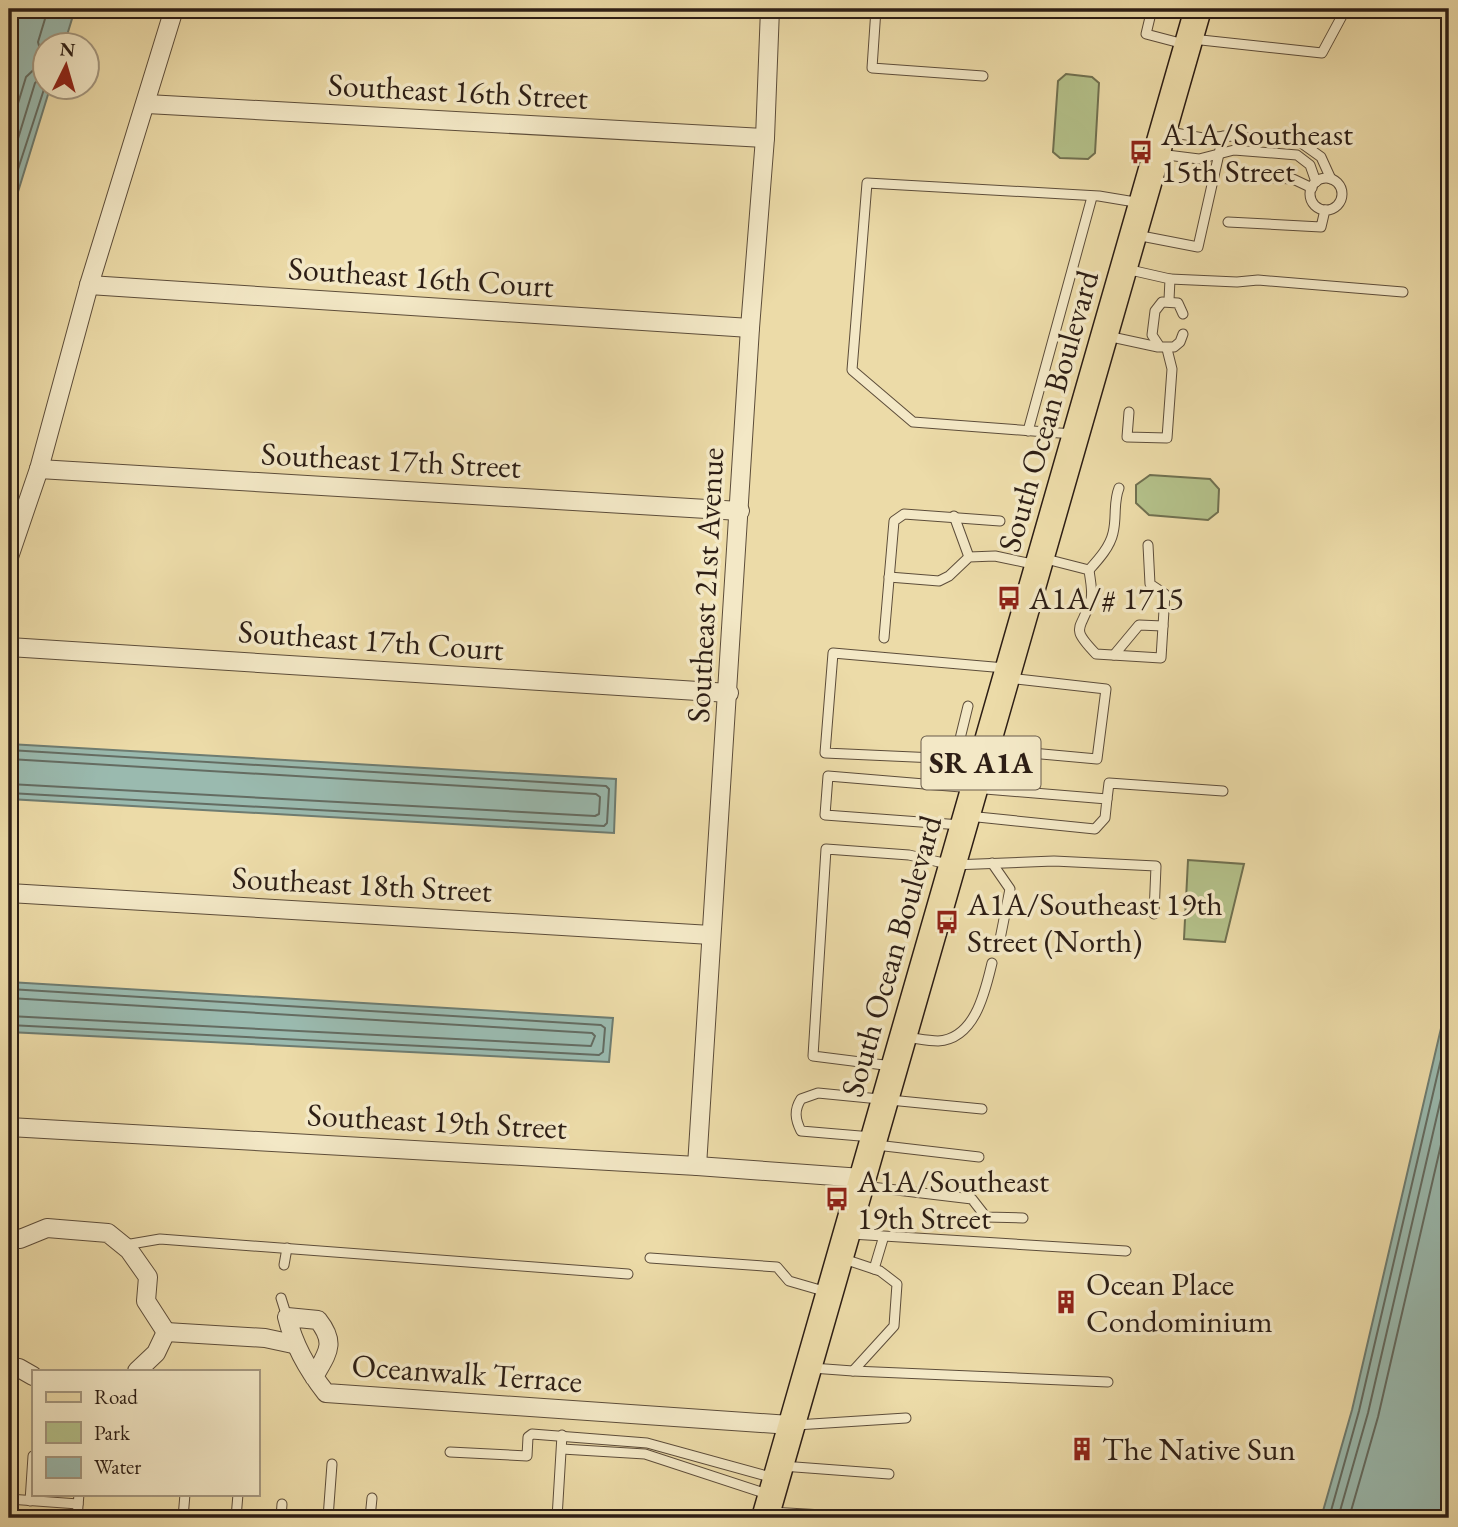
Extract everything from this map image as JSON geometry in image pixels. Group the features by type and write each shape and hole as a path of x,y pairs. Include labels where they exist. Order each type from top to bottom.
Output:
{"main road":[{"name":"South Ocean Boulevard","path":"772,1494 1199,9"}],"street":[{"path":"9,557 40,469 89,285 147,104 174,9"},
{"name":"Southeast 21st Avenue","path":"697,1166 750,328 765,138 770,9"},
{"name":"Southeast 16th Street","path":"147,104 765,138"},
{"name":"Southeast 16th Court","path":"89,285 750,328"},
{"name":"Southeast 17th Street","path":"40,469 740,511"},
{"name":"Southeast 17th Court","path":"9,647 729,693"},
{"name":"Southeast 18th Street","path":"9,893 711,935"},
{"name":"Southeast 19th Street","path":"9,1127 697,1166 860,1182"},
{"path":"9,1238 20,1239 47,1228 108,1233 123,1245 148,1277 146,1301 166,1332"},
{"path":"286,1317 318,1320 329,1333 329,1349 314,1377"},
{"name":"Oceanwalk Terrace","path":"286,1317 293,1344 326,1393 790,1425"},
{"path":"166,1332 265,1338 293,1344"},
{"path":"138,1370 156,1353 166,1332"},
{"path":"9,1367 19,1368 32,1375"}],"lane":[{"path":"876,9 872,68 983,76"},
{"path":"1152,9 1146,34 1189,42 1322,53 1343,15 1283,9"},
{"path":"1133,234 1174,245 1198,247 1223,136"},
{"path":"1160,142 1223,136 1300,142 1321,156 1331,179 1341,189 1339,204 1325,210"},
{"path":"1160,142 1199,159 1234,150 1297,155 1310,165 1314,185 1312,202 1325,210"},
{"path":"1240,176 1293,179 1314,185 1331,179"},
{"path":"1076,435 914,422 852,370 866,183 1092,197 1142,204"},
{"path":"1028,431 1092,197"},
{"path":"1228,222 1321,227 1325,210"},
{"path":"1124,268 1170,279 1237,282 1258,280 1403,292"},
{"path":"1169,300 1170,279"},
{"path":"1129,412 1127,437 1167,438 1172,369 1163,348 1152,335 1155,311 1162,302 1169,300 1178,303 1184,314"},
{"path":"1104,336 1163,348 1180,342 1182,334"},
{"path":"1119,488 1115,499 1113,533 1106,549 1089,570 1092,596 1079,627 1080,637 1096,654 1161,658 1166,594 1150,584 1148,545"},
{"path":"884,638 894,520 904,514 1000,521"},
{"path":"954,516 969,557"},
{"path":"890,576 939,581 950,576 969,557 996,555 1089,570"},
{"path":"1114,655 1139,625 1163,626"},
{"path":"834,653 1007,673 1106,689 1097,759 984,754 955,759 825,752 834,653"},
{"path":"955,759 968,706"},
{"path":"1107,799 828,776 825,815 1095,829 1105,818 1109,783 1223,791"},
{"path":"894,1066 813,1056 826,849 909,855 952,864 1054,861 1156,866 1154,914"},
{"path":"992,863 1010,889 1000,939"},
{"path":"902,1037 937,1041 951,1038 964,1030 982,1000 992,963"},
{"path":"979,1157 802,1130 797,1123 797,1107 801,1099 818,1093 982,1109"},
{"path":"860,1182 972,1199 986,1217 1023,1218"},
{"path":"123,1245 160,1239 628,1275"},
{"path":"842,1246 883,1239 1126,1251"},
{"path":"874,1269 883,1239"},
{"path":"842,1246 897,1284 894,1326 853,1371"},
{"path":"284,1265 287,1248"},
{"path":"650,1258 776,1267 789,1281 829,1292"},
{"path":"281,1298 286,1317"},
{"path":"807,1367 1108,1382"},
{"path":"790,1425 906,1418"},
{"path":"450,1452 527,1456 528,1437 532,1434 647,1443 772,1494 815,1516 876,1518"},
{"path":"557,1518 562,1435"},
{"path":"562,1449 645,1454 772,1494 888,1474"},
{"path":"328,1518 332,1464"},
{"path":"30,1501 32,1471"},
{"path":"183,1518 185,1496"},
{"path":"236,1518 238,1496"},
{"path":"370,1518 372,1498"},
{"path":"9,1499 78,1499 77,1518"},
{"path":"281,1518 282,1504"}],"green space":[{"path":"1066,74 1092,77 1099,83 1095,153 1088,159 1060,158 1053,152 1058,81"},
{"path":"1150,475 1210,479 1219,489 1218,512 1208,520 1149,515 1136,503 1136,485"},
{"path":"1188,860 1244,864 1225,942 1184,939"}],"water":[{"path":"9,9 75,9 68,32 32,32 32,102 46,102 9,221"},
{"path":"9,744 616,779 614,833 9,799"},
{"path":"9,982 613,1018 609,1062 9,1032"},
{"path":"1449,994 1449,1518 1321,1518 1352,1410"}],"place":[{"name":"A1A/Southeast 15th Street","path":"1141,152"},
{"name":"A1A/# 1715","path":"1009,598"},
{"name":"A1A/Southeast 19th Street (North)","path":"947,922"},
{"name":"A1A/Southeast 19th Street","path":"837,1199"},
{"name":"Ocean Place Condominium","path":"1066,1302"},
{"name":"The Native Sun","path":"1082,1449"}]}
